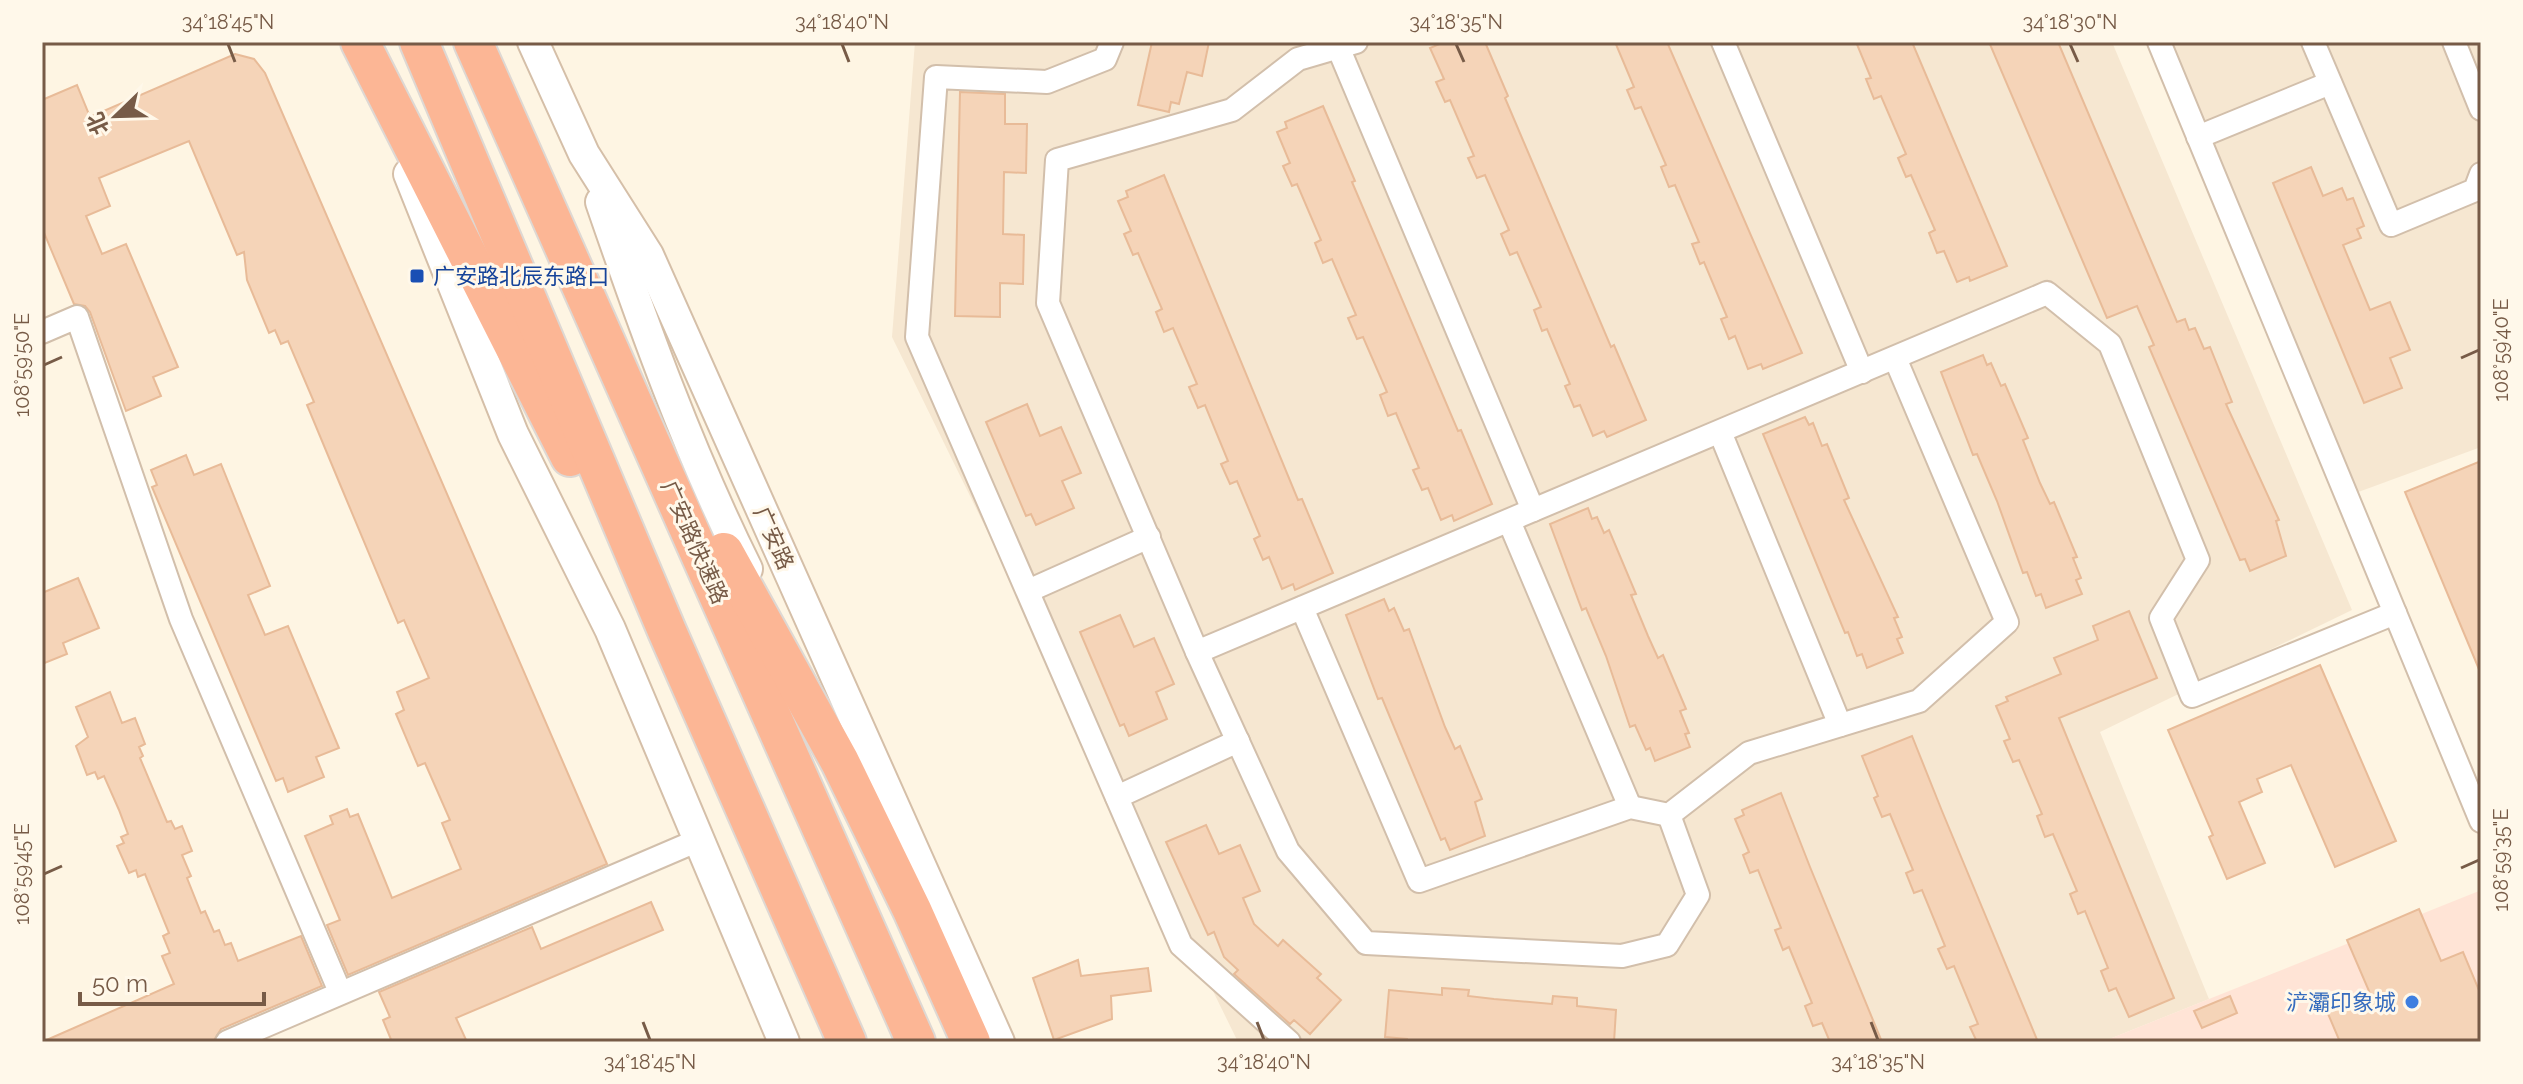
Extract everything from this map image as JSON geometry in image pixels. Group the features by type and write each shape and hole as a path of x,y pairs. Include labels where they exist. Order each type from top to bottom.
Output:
{"highway":[{"path":"358,42 555,429 667,631"},
{"path":"419,42 667,631 847,1042"},
{"name":"广安路快速路","path":"473,42 916,1042"},
{"path":"601,328 840,762 912,910 971,1042"},
{"path":"785,901 829,1042"}],"main road":[{"path":"358,42 513,434 610,629 784,1042"},
{"name":"广安路","path":"533,42 584,154 648,255 999,1042"},
{"path":"584,154 657,364 714,500 840,762"}],"street":[{"path":"1112,42 1105,59 1047,82 936,77 917,337 1181,945 1289,1042"},
{"path":"1723,42 1862,372"},
{"path":"2159,42 2481,821"},
{"path":"2313,42 2391,225 2475,190 2481,174"},
{"path":"2454,42 2481,109"},
{"path":"1533,510 1347,45 1298,59 1232,110 1057,160 1048,303 1197,652 1288,851 1366,943 1622,956 1667,945 1698,895 1669,815"},
{"path":"2198,137 2330,83"},
{"path":"1197,652 2047,293 2110,344 2198,560 2161,618 2192,696 2395,613"},
{"path":"42,332 77,317 181,619 340,992"},
{"path":"1302,608 1419,881 1630,807 1669,815 1749,753 1919,701 2007,622 1895,358"},
{"path":"1720,432 1840,725"},
{"path":"1509,521 1630,807"},
{"path":"1028,591 1149,537"},
{"path":"1117,797 1238,741"},
{"path":"227,1042 701,839"}],"shaded area":[{"path":"915,42 2112,42 2352,610 2100,732 2209,999 2102,1042 1238,1042 892,337"},
{"path":"2150,42 2481,42 2481,447 2342,498"},
{"path":"2479,891 2481,1042 2102,1042 2209,999"}],"building":[{"path":"1152,42 1209,42 1202,76 1187,72 1179,104 1171,102 1169,112 1138,105"},
{"path":"1444,42 1485,42 1508,96 1505,98 1611,347 1614,345 1646,420 1607,437 1604,431 1593,436 1580,405 1574,407 1565,386 1570,384 1547,329 1542,331 1534,310 1541,307 1517,252 1510,255 1501,234 1509,230 1485,175 1477,178 1468,158 1474,156 1450,100 1445,102 1436,82 1444,79 1430,48"},
{"path":"1615,42 1667,42 1802,353 1763,369 1761,364 1748,369 1735,336 1729,339 1721,319 1727,317 1704,262 1700,264 1692,244 1699,242 1675,185 1669,187 1661,167 1666,165 1641,107 1635,109 1627,90 1634,87"},
{"path":"1856,42 1912,42 2007,266 1970,281 1969,277 1957,282 1944,251 1937,253 1929,233 1935,230 1911,175 1906,177 1898,158 1906,154 1881,96 1874,99 1866,79 1871,78"},
{"path":"1989,42 2058,42 2177,322 2185,319 2189,330 2195,328 2204,349 2210,347 2232,402 2226,404 2279,520 2276,521 2286,556 2250,571 2245,559 2240,560 2149,347 2154,345 2137,306 2107,318"},
{"path":"235,54 254,59 265,73 607,864 348,975 327,925 340,920 305,836 333,824 330,816 347,809 350,817 358,814 392,898 461,869 442,823 450,820 425,763 418,766 396,714 404,710 397,692 429,678 404,620 398,623 307,405 314,402 288,341 281,344 275,330 269,333 247,280 244,252 237,255 189,141 99,178 110,206 86,216 102,254 126,244 178,367 153,377 161,396 126,411 90,312 85,306 74,304 42,228 42,100 77,85 90,117"},
{"path":"960,92 1005,94 1005,124 1027,124 1026,173 1004,172 1003,234 1024,235 1023,284 1000,283 1000,317 955,316"},
{"path":"1323,106 1355,181 1352,182 1492,504 1454,521 1452,515 1441,520 1428,488 1422,490 1413,470 1419,468 1396,413 1388,416 1380,395 1387,392 1363,337 1357,339 1348,318 1356,315 1332,259 1323,263 1315,243 1321,240 1297,184 1292,186 1283,166 1290,163 1277,132 1287,128 1285,122"},
{"path":"2311,167 2323,196 2342,188 2347,200 2353,198 2364,226 2357,229 2361,238 2343,245 2370,310 2390,302 2410,350 2390,358 2402,388 2364,403 2273,183"},
{"path":"1164,175 1298,500 1302,499 1333,573 1295,590 1293,584 1282,589 1269,557 1263,560 1254,539 1260,536 1237,481 1230,484 1221,464 1228,461 1205,405 1198,408 1189,387 1197,384 1173,328 1164,332 1156,312 1162,309 1138,253 1133,255 1124,234 1131,231 1118,201 1128,197 1126,191"},
{"path":"1983,355 1987,365 1991,363 2001,386 2005,384 2028,438 2023,440 2040,483 2050,504 2054,502 2077,557 2073,558 2081,578 2076,580 2082,594 2046,608 2041,594 2036,596 2027,572 2023,573 1997,501 1977,454 1973,455 1941,372"},
{"path":"1027,404 1040,436 1061,427 1081,473 1062,481 1074,508 1036,525 1031,514 1026,516 986,422"},
{"path":"1805,417 1809,425 1813,423 1822,446 1827,444 1849,498 1844,500 1898,617 1894,618 1902,637 1897,639 1903,653 1867,668 1862,654 1857,656 1848,632 1845,633 1763,434"},
{"path":"186,455 194,475 221,464 270,586 248,595 265,635 288,626 339,748 316,757 324,777 288,792 283,778 276,781 152,487 157,485 151,470"},
{"path":"2481,461 2481,674 2405,492"},
{"path":"1588,508 1592,519 1597,517 1604,533 1609,530 1636,594 1631,595 1648,636 1658,658 1663,655 1686,709 1680,711 1689,733 1685,734 1690,747 1655,761 1650,748 1646,750 1635,725 1630,727 1606,656 1586,608 1582,610 1550,524"},
{"path":"78,578 99,628 63,643 67,654 42,664 42,593"},
{"path":"1384,599 1389,611 1394,608 1404,631 1409,629 1445,727 1455,749 1460,746 1482,799 1475,802 1485,836 1450,850 1445,838 1441,840 1382,698 1378,699 1346,615"},
{"path":"2129,611 2157,678 2059,718 2174,998 2129,1017 2116,988 2109,991 2101,971 2108,968 2085,911 2078,914 2070,894 2077,891 2053,834 2045,837 2037,816 2042,814 2019,760 2013,762 2004,741 2010,739 1996,706 2008,701 2006,697 2061,674 2054,658 2098,640 2093,626"},
{"path":"1120,615 1134,647 1154,638 1174,684 1156,692 1167,719 1129,736 1124,724 1120,726 1080,632"},
{"path":"2320,665 2396,841 2335,867 2291,765 2257,779 2262,792 2239,802 2265,863 2227,879 2209,837 2213,835 2168,730"},
{"path":"110,692 122,723 135,718 145,744 139,747 143,756 140,758 167,822 171,821 175,829 182,826 192,851 182,855 191,876 187,878 201,913 205,911 214,932 219,930 225,945 231,943 238,961 301,936 322,986 221,1029 213,1042 42,1042 174,984 162,956 170,953 163,936 169,933 145,874 138,877 136,870 129,873 117,846 124,843 121,837 128,834 119,810 104,776 98,779 95,772 87,775 76,746 88,737 76,707"},
{"path":"1912,736 2038,1042 1977,1042 1970,1027 1978,1024 1954,966 1947,969 1938,949 1945,946 1922,890 1914,893 1906,873 1913,870 1890,814 1882,817 1874,798 1878,796 1862,756"},
{"path":"1781,793 1882,1042 1830,1042 1822,1023 1813,1026 1805,1006 1812,1003 1789,947 1783,950 1775,930 1781,928 1758,870 1750,873 1743,855 1749,852 1735,819 1744,815 1742,810"},
{"path":"1206,825 1219,854 1240,845 1260,891 1243,898 1254,924 1278,946 1283,940 1321,974 1317,978 1341,1000 1310,1034 1294,1020 1290,1024 1234,974 1238,970 1224,957 1214,932 1208,935 1166,842"},
{"path":"651,902 663,930 456,1018 467,1042 392,1042 383,1020 390,1017 379,992 532,927 541,949"},
{"name":"浐灞印象城","path":"2419,909 2441,961 2463,952 2481,995 2481,1042 2340,1042 2326,1009 2369,991 2347,940"},
{"path":"1078,960 1081,976 1148,968 1151,991 1111,996 1112,1019 1054,1040 1033,978"},
{"path":"1442,988 1469,990 1468,996 1552,1004 1553,996 1577,998 1577,1006 1616,1010 1614,1042 1407,1042 1407,1039 1385,1037 1389,990 1442,995"},
{"path":"2230,996 2237,1013 2202,1028 2194,1011"}],"place":[{"name":"广安路北辰东路口","path":"417,276"},
{"name":"浐灞印象城","path":"2412,1002"}]}
